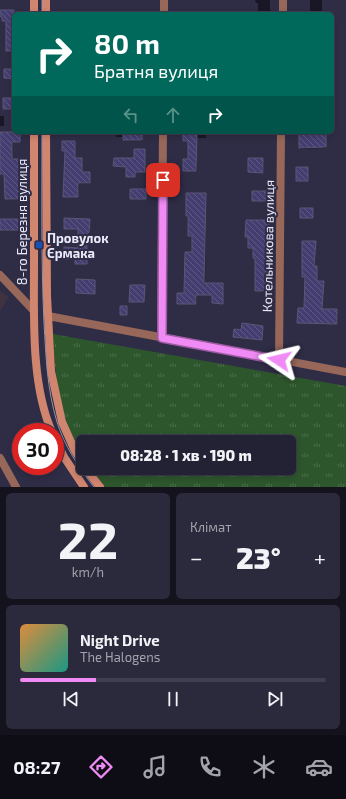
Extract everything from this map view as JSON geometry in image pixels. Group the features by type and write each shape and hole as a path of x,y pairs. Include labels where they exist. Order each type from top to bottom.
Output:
{"main road":[{"path":"34,0 34,12"},
{"path":"46,0 46,12"},
{"name":"8-го Березня вулиця","path":"34,134 34,311 36,360 41,394 49,423"},
{"name":"8-го Березня вулиця","path":"46,134 47,288 50,361 54,391 62,422 76,453"},
{"path":"34,311 48,316"},
{"path":"64,457 84,487"},
{"path":"91,475 100,487"}],"street":[{"path":"164,0 164,12"},
{"path":"282,12 283,0"},
{"path":"162,338 163,134"},
{"name":"Котельникова вулиця","path":"279,360 281,134"},
{"path":"0,275 34,311"},
{"path":"48,316 346,372"},
{"path":"0,458 16,487"}],"shaded area":[{"path":"0,291 9,297 0,311"}],"green space":[{"path":"53,334 346,386 346,487 105,487 96,475 296,475 296,435 76,435 76,445 63,413 55,366"}],"building":[{"path":"0,10 14,10 14,12 12,12 12,51 6,51 6,21 2,21 2,17 0,17"},
{"path":"4,69 12,69 12,79 4,78"},
{"path":"3,98 12,98 12,109 3,109"},
{"path":"0,132 20,134 20,142 12,142 12,159 22,159 22,177 26,178 26,185 23,185 23,199 5,199 4,174 0,174"},
{"path":"123,134 142,134 142,140 123,140"},
{"path":"183,134 197,134 196,171 183,171 183,159 188,159 188,141 183,141"},
{"path":"299,134 326,134 326,147 299,148"},
{"path":"62,141 75,141 75,158 82,158 82,172 90,172 90,183 78,183 78,197 63,197 65,151 62,151"},
{"path":"134,149 145,149 145,172 135,172 135,177 126,177 126,167 113,166 114,158 134,158"},
{"path":"248,158 263,158 263,173 248,172"},
{"path":"296,167 308,167 308,181 296,181"},
{"path":"130,189 146,189 146,199 130,199"},
{"path":"252,191 266,191 266,201 252,201"},
{"path":"186,193 206,193 204,283 223,283 223,304 212,303 212,295 196,295 196,304 177,304 177,293 184,293 185,252 192,252 192,236 188,236"},
{"path":"300,208 313,208 313,218 300,218"},
{"path":"64,218 90,219 89,233 87,233 87,264 75,264 75,259 64,259 64,247 78,248 78,229 64,229"},
{"path":"0,219 22,219 22,230 0,230"},
{"path":"246,220 269,220 269,231 272,231 268,291 255,291 255,258 253,258 253,248 248,248 248,237 245,237"},
{"path":"302,241 316,241 314,266 317,266 317,281 324,281 322,309 337,309 337,324 297,323 298,308 304,308 305,277 302,277"},
{"path":"76,279 95,280 95,294 76,293"},
{"path":"130,285 145,285 144,302 129,302"},
{"path":"120,306 127,306 127,315 120,315"},
{"path":"242,323 263,326 262,340 233,337 234,329 241,330"}],"tram line":[{"path":"42,0 42,12"},
{"path":"42,134 43,299 45,348 49,385 60,431 68,448 94,487"}],"place":[{"name":"Провулок Єрмака","path":"39,245"}],"route":[{"path":"163,180 162,338 279,360"}]}
